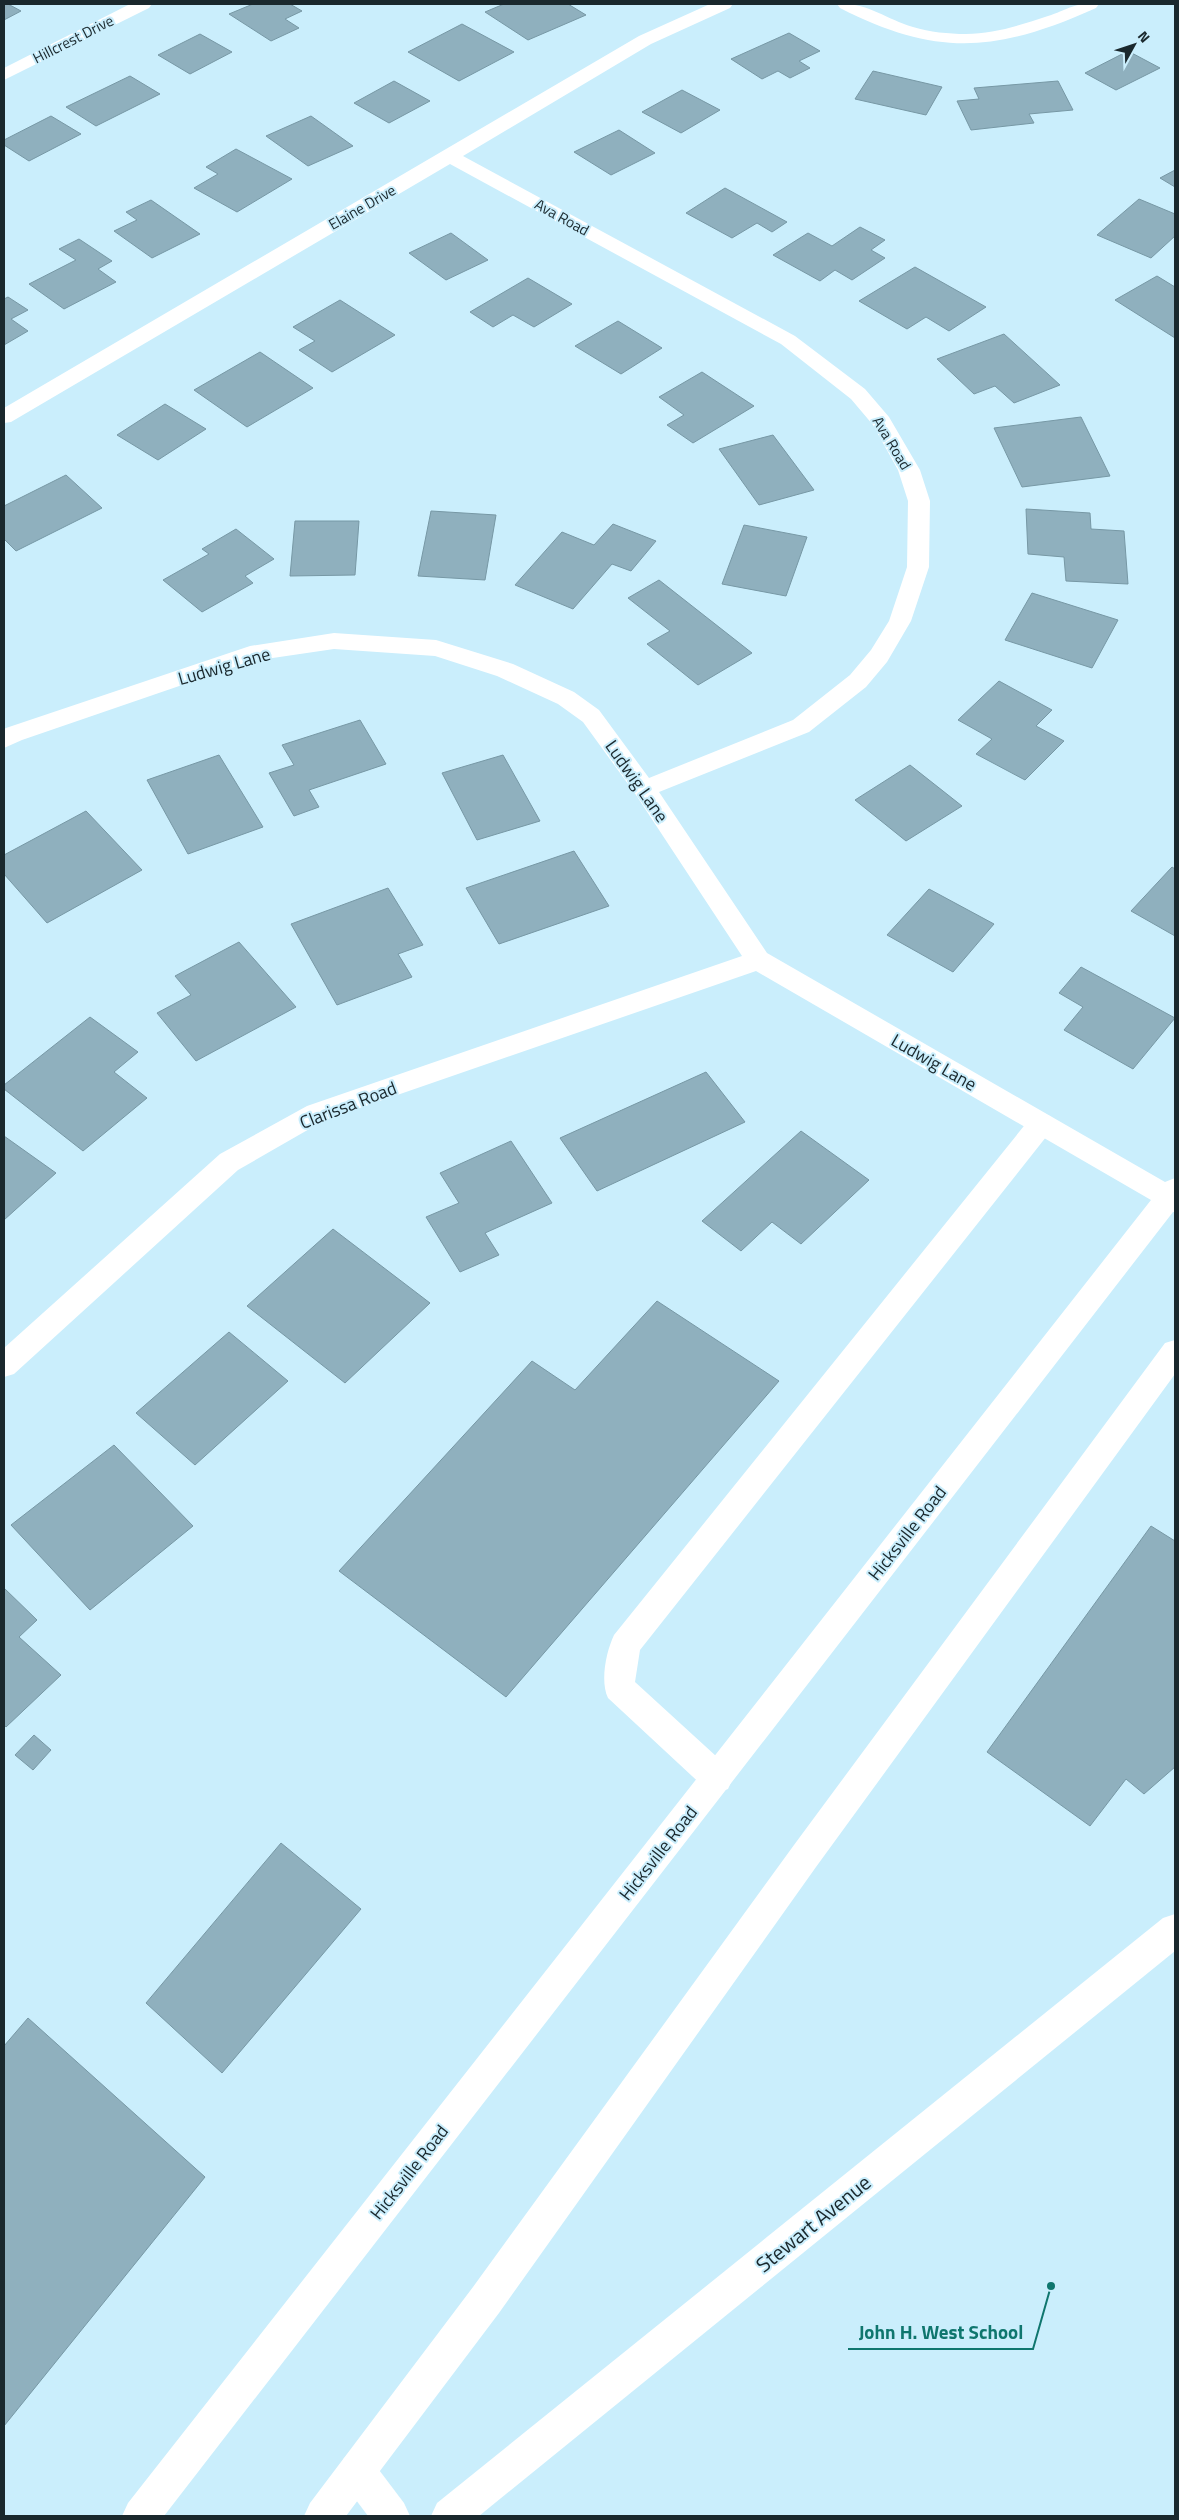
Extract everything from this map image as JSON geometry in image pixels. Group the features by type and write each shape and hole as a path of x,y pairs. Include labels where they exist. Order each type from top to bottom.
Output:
{"street":[{"name":"Hillcrest Drive","path":"4,75 143,4"},
{"name":"Elaine Drive","path":"4,417 645,40 724,4"},
{"path":"846,4 871,18 905,32 938,38 985,39 1027,31 1057,20 1090,4"},
{"name":"Ava Road","path":"450,156 788,340 858,394 882,422 910,470 919,501 918,567 900,621 879,656 869,668 858,681 801,726 644,788"},
{"name":"Ludwig Lane","path":"7,731 250,654 334,641 436,648 505,670 566,698 590,716 644,788 758,960 1041,1124 1173,1196"},
{"name":"Clarissa Road","path":"4,1365 229,1162 316,1113 758,960"},
{"path":"717,1778 619,1688 625,1645 1041,1124"},
{"name":"Hicksville Road","path":"141,2516 1173,1196"},
{"path":"324,2516 491,2292 805,1856 1175,1352"},
{"name":"Stewart Avenue","path":"450,2516 1175,1930"},
{"path":"357,2471 390,2516"}],"building":[{"path":"4,4 8,4 21,11 4,20"},
{"path":"253,4 290,4 302,11 285,19 299,28 271,41 229,14"},
{"path":"504,4 568,4 586,15 528,40 485,12"},
{"path":"462,24 514,52 459,81 408,52"},
{"path":"789,33 820,51 799,61 810,68 790,78 778,71 762,79 731,59"},
{"path":"200,34 232,52 190,74 158,55"},
{"path":"1128,51 1160,68 1116,90 1085,73"},
{"path":"873,71 942,87 926,115 855,99"},
{"path":"130,76 160,94 96,126 66,107"},
{"path":"394,81 430,101 389,123 354,103"},
{"path":"1058,81 1073,110 1029,114 1034,123 971,130 957,101 979,99 974,88"},
{"path":"682,90 720,110 681,133 642,112"},
{"path":"51,116 81,134 29,161 4,145 4,140"},
{"path":"311,116 353,146 308,166 266,136"},
{"path":"619,130 655,153 611,175 574,152"},
{"path":"236,149 292,179 237,212 194,188 218,174 206,167"},
{"path":"1175,170 1175,187 1160,178"},
{"path":"725,188 787,222 772,232 757,223 732,238 686,213"},
{"path":"1139,199 1175,214 1175,236 1151,258 1097,235"},
{"path":"151,200 200,234 152,258 114,231 137,220 126,212"},
{"path":"860,227 885,240 871,250 885,258 852,280 835,270 820,281 773,255 808,233 832,246"},
{"path":"451,233 488,260 446,280 409,253"},
{"path":"79,239 112,261 98,269 116,282 64,309 29,284 76,260 59,249"},
{"path":"915,267 986,307 949,331 926,317 907,329 859,301"},
{"path":"1157,276 1175,287 1175,338 1115,300"},
{"path":"528,278 572,304 534,327 513,315 493,327 470,312"},
{"path":"8,297 28,310 11,319 28,331 4,345 4,299"},
{"path":"340,300 395,335 332,372 299,350 315,341 293,327"},
{"path":"618,321 662,348 621,374 575,346"},
{"path":"1004,334 1060,385 1014,403 995,386 974,394 937,359"},
{"path":"260,352 313,388 247,427 194,390"},
{"path":"702,372 754,406 693,443 667,425 684,415 659,397"},
{"path":"165,404 206,429 158,460 117,435"},
{"path":"1081,417 1110,476 1022,487 994,428"},
{"path":"773,435 814,490 759,505 719,449"},
{"path":"66,475 102,508 16,551 4,539 4,506"},
{"path":"1026,509 1090,513 1091,529 1124,531 1128,584 1066,581 1064,557 1028,554"},
{"path":"431,511 496,515 485,580 418,576"},
{"path":"295,521 359,521 355,575 290,576"},
{"path":"613,524 656,541 631,571 612,564 573,609 515,585 562,532 594,545"},
{"path":"744,525 807,537 786,596 722,584"},
{"path":"236,529 274,559 245,576 253,583 202,612 163,580 209,554 202,549"},
{"path":"659,580 752,653 698,685 647,644 670,631 628,598"},
{"path":"1032,593 1118,620 1092,668 1005,640"},
{"path":"999,681 1052,710 1036,726 1064,741 1025,780 976,754 992,739 958,720"},
{"path":"360,720 386,764 309,790 319,807 294,816 269,773 294,765 282,745"},
{"path":"219,755 263,827 188,854 147,780"},
{"path":"503,755 540,821 477,840 442,773"},
{"path":"910,765 962,806 906,841 855,800"},
{"path":"86,811 142,870 47,923 4,874 4,855"},
{"path":"574,851 609,906 499,944 466,888"},
{"path":"1172,867 1175,869 1175,936 1131,911"},
{"path":"388,888 423,945 398,954 412,977 337,1005 291,924"},
{"path":"929,889 994,924 953,972 887,935"},
{"path":"239,942 296,1007 196,1061 157,1013 191,995 175,976"},
{"path":"1081,967 1175,1018 1133,1069 1064,1030 1083,1007 1059,993"},
{"path":"90,1017 138,1052 114,1072 147,1098 83,1151 4,1089 4,1085"},
{"path":"706,1072 745,1122 597,1191 560,1138"},
{"path":"801,1131 869,1180 801,1244 772,1222 741,1251 702,1221"},
{"path":"4,1136 56,1173 4,1220"},
{"path":"511,1141 552,1203 485,1233 499,1255 460,1272 426,1217 459,1203 440,1173"},
{"path":"333,1229 430,1303 345,1383 247,1306"},
{"path":"657,1301 779,1381 506,1697 339,1571 532,1361 575,1390"},
{"path":"229,1332 288,1381 195,1465 136,1413"},
{"path":"114,1445 193,1526 90,1610 11,1525"},
{"path":"1151,1526 1175,1541 1175,1767 1144,1794 1126,1779 1090,1826 987,1752"},
{"path":"4,1588 37,1620 19,1637 61,1675 6,1727 4,1725"},
{"path":"34,1735 51,1750 33,1770 15,1755"},
{"path":"281,1843 361,1909 222,2073 146,2003"},
{"path":"28,2018 205,2177 4,2426 4,2046"}],"place":[{"name":"John H. West School","path":"1051,2286"}]}
